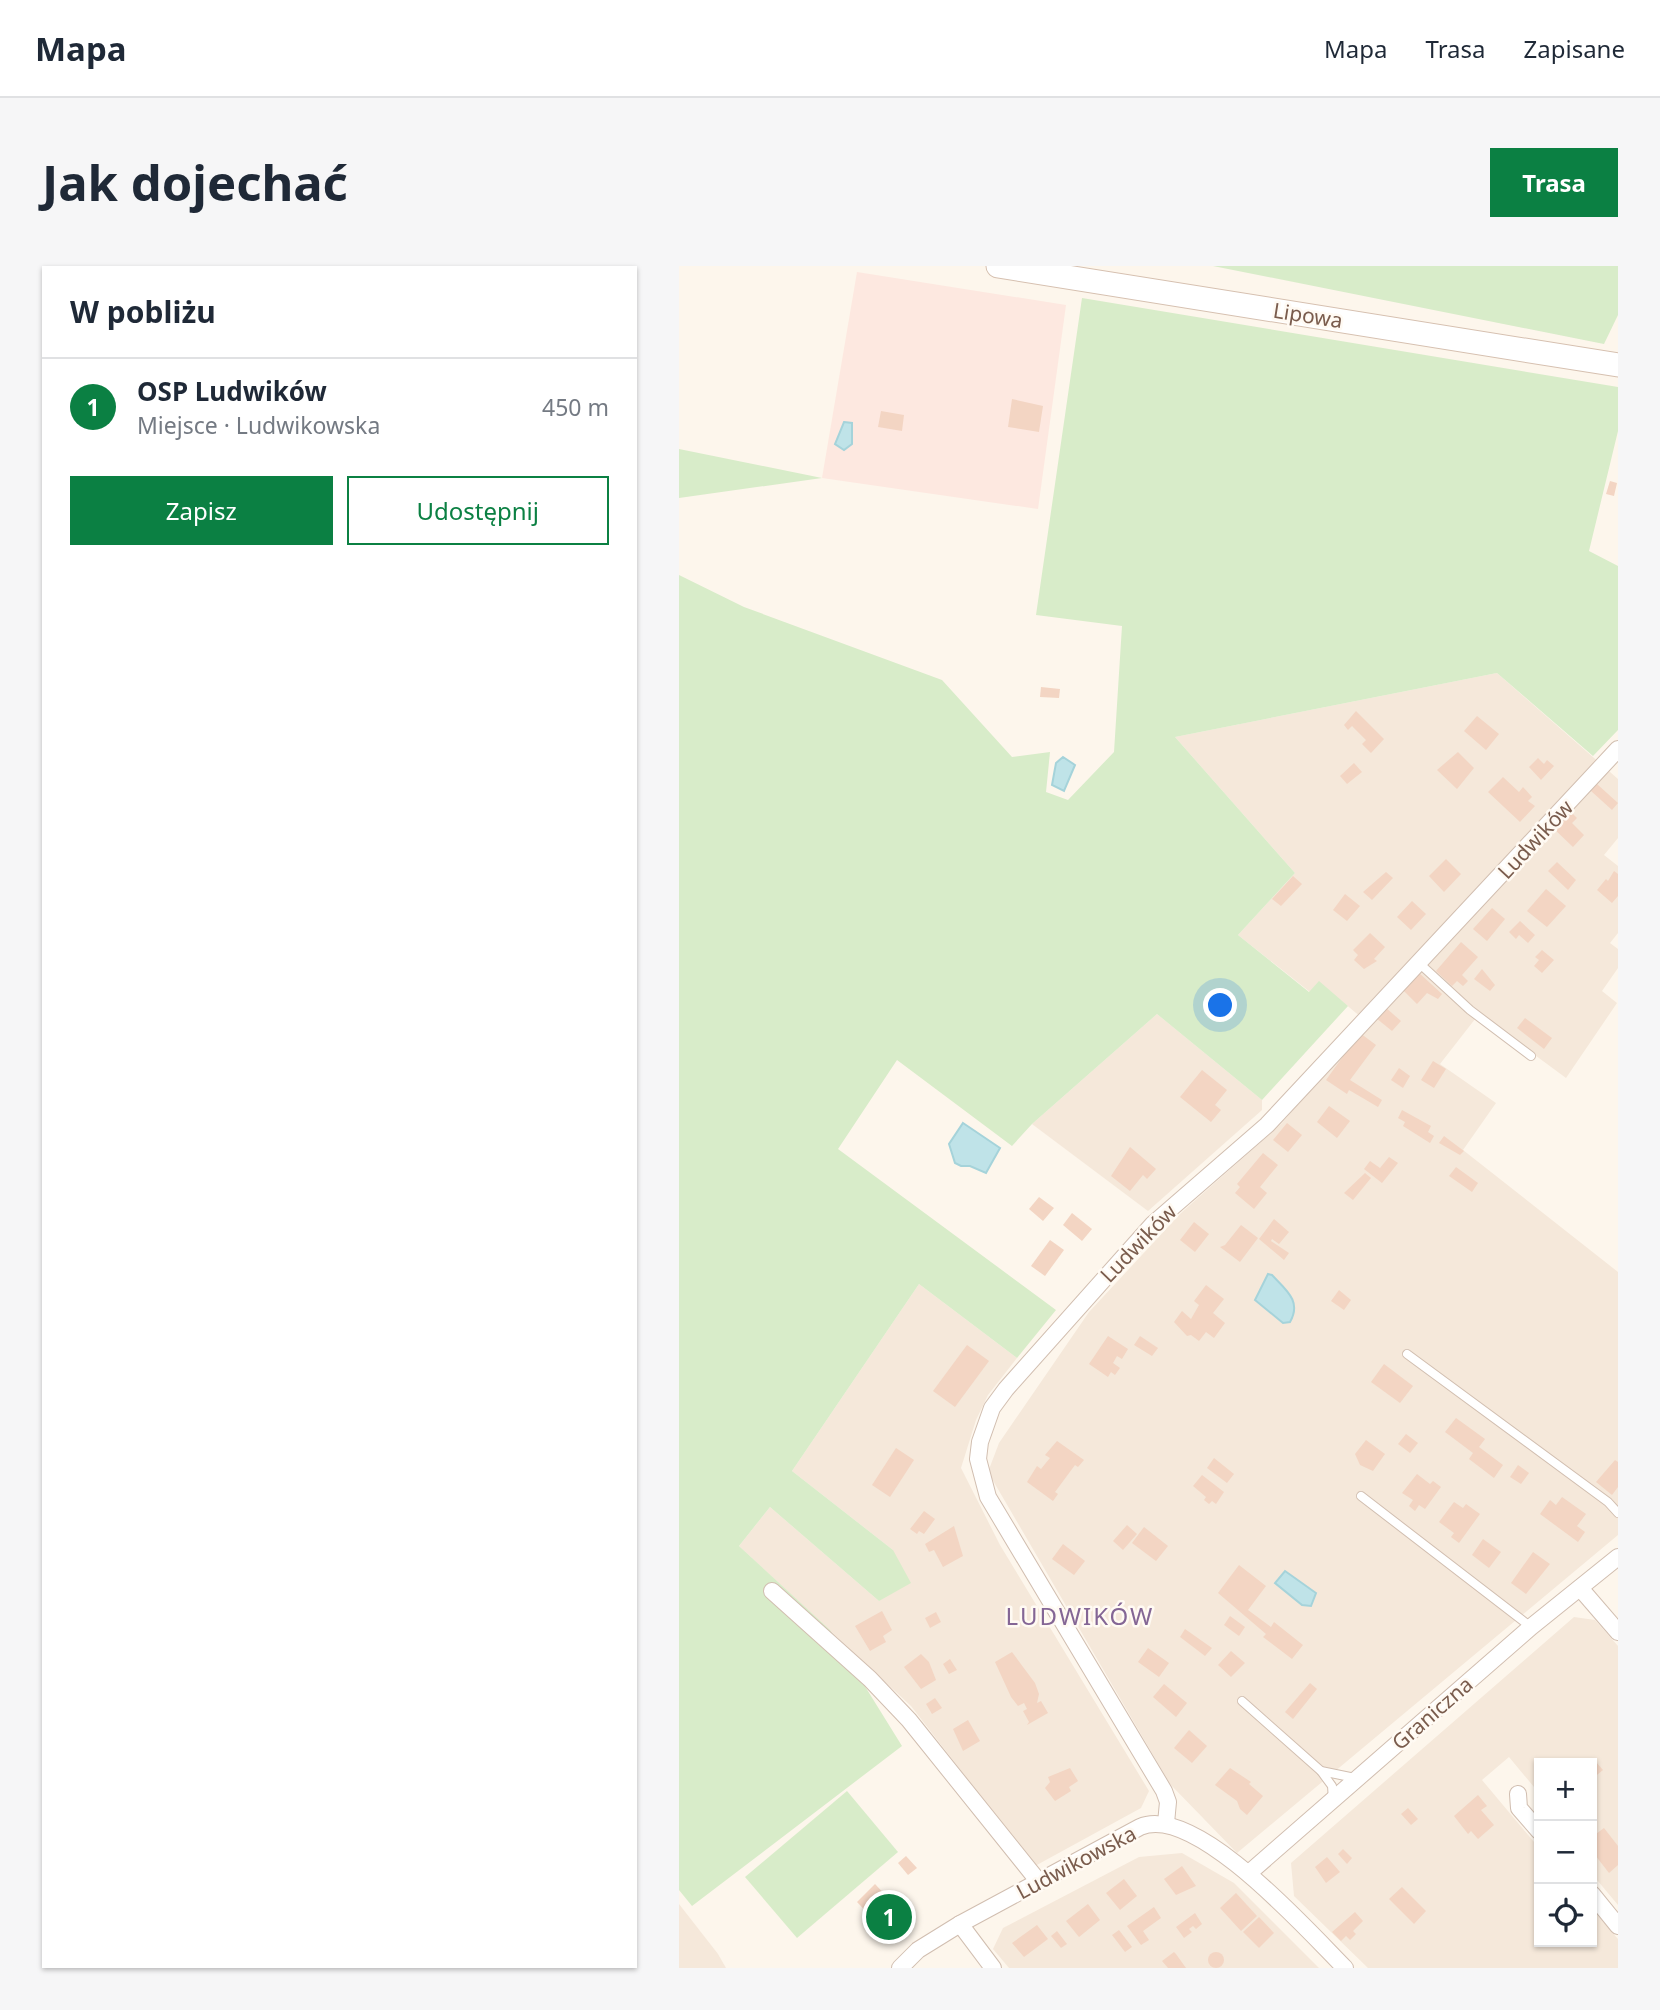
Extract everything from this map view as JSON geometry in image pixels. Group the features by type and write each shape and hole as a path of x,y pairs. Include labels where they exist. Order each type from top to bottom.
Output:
{"main road":[{"name":"Lipowa","path":"998,266 1618,365"}],"street":[{"name":"Ludwików","path":"1166,1823 1168,1802 1164,1791 988,1497 978,1459 984,1424 1006,1389 1153,1224 1267,1125 1618,750"},
{"name":"Graniczna","path":"1249,1873 1531,1627 1618,1557"},
{"path":"1580,1588 1618,1632"},
{"path":"772,1591 870,1679 909,1720 1039,1882"},
{"path":"1518,1794 1520,1808 1534,1826"},
{"path":"1166,1823 1249,1873 1345,1968"},
{"name":"Ludwikowska","path":"900,1968 918,1950 960,1924 1140,1827 1166,1823"},
{"path":"1597,1900 1618,1926"},
{"path":"960,1924 993,1968"}],"lane":[{"path":"1419,963 1471,1010 1531,1056"},
{"path":"1407,1354 1608,1502 1618,1513"},
{"path":"1361,1496 1531,1627"},
{"path":"1242,1701 1321,1771 1332,1786 1333,1800"},
{"path":"1321,1771 1358,1778"}],"shaded area":[{"path":"857,272 1066,305 1038,509 822,478"},
{"path":"1497,673 1618,779 1618,838 1604,855 1618,866 1618,933 1610,943 1618,949 1618,968 1602,991 1617,1003 1566,1078 1479,1014 1440,1064 1496,1103 1463,1150 1618,1272 1618,1535 1237,1853 1170,1784 988,1472 999,1443 1089,1312 1181,1213 1281,1124 1368,1023 1319,982 1310,992 1238,935 1295,873 1175,737"},
{"path":"1157,1014 1262,1100 1262,1110 1148,1211 1032,1124"},
{"path":"919,1284 1017,1358 988,1395 976,1420 961,1468 1000,1545 1149,1791 1141,1808 1035,1866 911,1706 739,1546 770,1507 879,1601 893,1550 792,1471"},
{"path":"1574,1617 1595,1620 1618,1646 1618,1905 1597,1880 1597,1758 1534,1758 1534,1787 1509,1757 1482,1780 1534,1842 1534,1947 1597,1947 1597,1915 1618,1939 1618,1968 1368,1968 1294,1896 1291,1863"},
{"path":"1182,1853 1234,1883 1319,1968 1009,1968 993,1949 1003,1928 1139,1857"},
{"path":"679,1904 718,1954 726,1968 679,1968"}],"green space":[{"path":"1213,266 1618,266 1618,315 1604,344"},
{"path":"1082,298 1618,387 1618,431 1589,551 1618,566 1618,730 1593,756 1497,673 1175,737 1295,873 1238,935 1309,992 1319,981 1348,1006 1262,1100 1157,1014 1032,1124 1012,1146 897,1060 838,1149 1056,1310 1017,1358 919,1284 792,1471 893,1550 911,1583 879,1601 770,1507 739,1546 830,1630 902,1746 692,1906 679,1890 679,575 744,607 942,680 1012,757 1050,752 1046,792 1068,800 1114,752 1122,626 1036,615"},
{"path":"679,449 822,478 679,498"},
{"path":"847,1791 898,1852 797,1938 745,1877"}],"water":[{"path":"844,422 852,423 852,444 844,450 835,444"},
{"path":"1063,757 1075,765 1064,791 1052,785 1056,763"},
{"path":"963,1123 1000,1148 986,1173 955,1163 949,1144"},
{"path":"1268,1274 1291,1296 1294,1308 1290,1322 1283,1323 1255,1300"},
{"path":"1285,1571 1316,1593 1311,1606 1302,1605 1275,1583"}],"building":[{"path":"1012,399 1043,406 1039,432 1008,427"},
{"path":"881,411 904,415 902,431 878,427"},
{"path":"1610,481 1617,483 1614,496 1606,494"},
{"path":"1041,687 1060,689 1059,698 1040,697"},
{"path":"1356,711 1384,739 1371,753 1362,744 1366,740 1352,726 1348,730 1344,725"},
{"path":"1477,716 1499,734 1486,750 1464,731"},
{"path":"1458,752 1474,768 1457,789 1437,770"},
{"path":"1538,758 1544,764 1547,760 1554,766 1541,780 1529,767"},
{"path":"1354,763 1362,772 1347,784 1340,776"},
{"path":"1503,777 1519,792 1523,787 1532,797 1528,801 1535,806 1520,822 1488,792"},
{"path":"1597,784 1618,803 1612,810 1591,791"},
{"path":"1572,813 1577,818 1572,823 1584,835 1573,847 1551,826 1562,814 1567,818"},
{"path":"1446,859 1461,874 1444,892 1429,876"},
{"path":"1557,862 1576,880 1568,890 1548,871"},
{"path":"1614,871 1618,874 1618,896 1612,903 1597,890 1606,879 1608,881"},
{"path":"1386,872 1393,878 1372,900 1363,892"},
{"path":"1293,876 1302,884 1281,906 1272,899"},
{"path":"1546,889 1566,906 1547,927 1527,911"},
{"path":"1345,894 1360,906 1347,921 1333,910"},
{"path":"1412,901 1426,914 1411,930 1397,917"},
{"path":"1492,908 1505,919 1487,941 1473,929"},
{"path":"1520,921 1535,935 1528,943 1519,935 1516,939 1509,932"},
{"path":"1370,933 1385,947 1374,959 1377,961 1364,969 1354,960 1358,955 1353,950"},
{"path":"1461,942 1478,957 1462,975 1468,981 1463,986 1457,981 1452,986 1436,971"},
{"path":"1542,950 1554,960 1542,973 1534,966 1539,960 1535,957"},
{"path":"1482,969 1495,985 1490,991 1474,979"},
{"path":"1418,972 1442,994 1438,999 1427,993 1417,1004 1402,989"},
{"path":"1385,1007 1401,1021 1392,1031 1376,1018"},
{"path":"1525,1018 1552,1038 1544,1049 1517,1028"},
{"path":"1360,1033 1376,1045 1350,1080 1382,1100 1378,1107 1349,1090 1347,1094 1326,1080"},
{"path":"1433,1061 1446,1069 1434,1088 1421,1080"},
{"path":"1399,1068 1410,1076 1403,1088 1391,1080"},
{"path":"1202,1070 1227,1090 1215,1105 1221,1110 1211,1122 1180,1097"},
{"path":"1329,1106 1350,1121 1337,1138 1317,1122"},
{"path":"1402,1110 1431,1126 1428,1132 1434,1136 1430,1143 1403,1126 1405,1122 1398,1118"},
{"path":"1287,1123 1302,1135 1288,1152 1273,1140"},
{"path":"1444,1136 1464,1151 1460,1155 1439,1143"},
{"path":"1130,1147 1156,1169 1147,1179 1143,1175 1130,1191 1111,1176"},
{"path":"1263,1153 1278,1165 1260,1187 1267,1193 1254,1209 1235,1193 1240,1187 1237,1184"},
{"path":"1389,1157 1398,1163 1382,1183 1364,1169 1370,1161 1380,1168"},
{"path":"1456,1167 1478,1183 1472,1192 1449,1176"},
{"path":"1365,1173 1371,1178 1353,1200 1344,1193"},
{"path":"1039,1197 1054,1208 1043,1221 1029,1209"},
{"path":"1072,1213 1092,1229 1082,1241 1063,1225"},
{"path":"1274,1219 1289,1232 1279,1244 1272,1239 1271,1241 1289,1253 1284,1260 1259,1239"},
{"path":"1194,1222 1209,1234 1195,1252 1180,1240"},
{"path":"1241,1225 1258,1238 1240,1262 1220,1247 1225,1245"},
{"path":"1050,1240 1064,1250 1045,1276 1031,1266"},
{"path":"1206,1285 1224,1299 1213,1313 1225,1323 1214,1338 1206,1332 1199,1341 1191,1335 1187,1336 1174,1322 1182,1311 1191,1319 1199,1305 1194,1301"},
{"path":"1339,1290 1351,1300 1344,1310 1331,1301"},
{"path":"1108,1336 1128,1349 1122,1359 1117,1356 1113,1363 1120,1368 1115,1375 1111,1372 1108,1377 1089,1364"},
{"path":"1140,1336 1158,1348 1152,1356 1134,1345"},
{"path":"967,1345 989,1361 955,1407 933,1391"},
{"path":"1384,1364 1413,1386 1400,1403 1371,1382"},
{"path":"1456,1418 1485,1439 1479,1447 1503,1465 1494,1478 1469,1459 1473,1453 1445,1432"},
{"path":"1406,1434 1418,1443 1410,1453 1398,1444"},
{"path":"1366,1440 1385,1454 1373,1471 1360,1465 1355,1454"},
{"path":"1057,1441 1084,1460 1078,1467 1075,1465 1055,1492 1058,1494 1053,1501 1027,1482 1037,1466 1041,1469 1050,1458 1045,1455"},
{"path":"896,1448 914,1460 890,1497 872,1485"},
{"path":"1214,1458 1234,1474 1227,1483 1207,1468"},
{"path":"1615,1460 1618,1462 1618,1487 1612,1495 1596,1482"},
{"path":"1518,1465 1529,1473 1521,1484 1510,1477"},
{"path":"1417,1474 1430,1484 1433,1481 1441,1487 1425,1509 1419,1505 1415,1511 1409,1506 1413,1500 1402,1493"},
{"path":"1202,1475 1224,1492 1216,1504 1212,1501 1209,1504 1204,1500 1206,1497 1193,1486"},
{"path":"1562,1497 1586,1514 1577,1526 1585,1532 1578,1542 1540,1514 1550,1500 1556,1505"},
{"path":"1454,1502 1463,1508 1466,1504 1480,1514 1459,1543 1451,1537 1454,1533 1439,1522"},
{"path":"924,1511 935,1519 924,1534 919,1531 917,1534 910,1529"},
{"path":"1127,1525 1137,1534 1123,1550 1113,1541"},
{"path":"954,1526 963,1556 943,1567 934,1550 929,1552 925,1544"},
{"path":"1144,1527 1168,1546 1156,1561 1132,1543"},
{"path":"1483,1539 1501,1552 1489,1568 1472,1555"},
{"path":"1063,1544 1085,1561 1074,1575 1052,1559"},
{"path":"1533,1552 1550,1564 1526,1594 1511,1583"},
{"path":"1239,1565 1266,1586 1248,1610 1271,1627 1274,1622 1303,1645 1292,1659 1263,1637 1266,1634 1218,1593"},
{"path":"882,1611 892,1630 883,1636 886,1642 870,1651 855,1626"},
{"path":"936,1612 941,1622 930,1628 925,1618"},
{"path":"1230,1616 1245,1627 1239,1636 1224,1625"},
{"path":"1185,1629 1212,1648 1205,1656 1180,1637"},
{"path":"1148,1648 1169,1663 1159,1677 1138,1662"},
{"path":"1231,1651 1245,1663 1231,1677 1218,1665"},
{"path":"1012,1652 1035,1683 1039,1694 1037,1703 1041,1701 1048,1713 1027,1725 1029,1722 1023,1711 1027,1709 1024,1703 1018,1706 1011,1697 995,1662"},
{"path":"921,1654 929,1662 936,1680 921,1689 904,1667"},
{"path":"950,1659 957,1670 949,1674 943,1664"},
{"path":"1310,1683 1317,1689 1293,1719 1285,1712"},
{"path":"1164,1684 1187,1703 1176,1717 1153,1697"},
{"path":"935,1698 942,1708 932,1714 926,1704"},
{"path":"968,1720 980,1741 963,1751 953,1729"},
{"path":"1189,1730 1207,1746 1192,1763 1174,1748"},
{"path":"1597,1763 1603,1770 1597,1775"},
{"path":"1070,1768 1078,1781 1069,1787 1071,1791 1055,1801 1045,1788 1050,1782 1048,1777"},
{"path":"1230,1768 1251,1782 1249,1784 1263,1796 1247,1815 1240,1809 1237,1801 1215,1785"},
{"path":"1478,1795 1487,1806 1481,1810 1494,1825 1478,1839 1471,1831 1468,1834 1454,1816"},
{"path":"1408,1808 1418,1819 1411,1825 1401,1814"},
{"path":"1604,1828 1618,1846 1618,1865 1609,1873 1597,1857 1597,1833"},
{"path":"1343,1849 1352,1858 1347,1864 1338,1854"},
{"path":"906,1856 917,1868 908,1875 898,1863"},
{"path":"1327,1857 1340,1872 1326,1883 1315,1867"},
{"path":"1182,1866 1196,1886 1176,1895 1164,1879"},
{"path":"1124,1879 1137,1896 1120,1910 1106,1893"},
{"path":"875,1884 913,1925 895,1942 857,1902"},
{"path":"1402,1887 1426,1911 1414,1924 1389,1899"},
{"path":"1236,1893 1257,1916 1241,1931 1220,1908"},
{"path":"1088,1904 1100,1920 1079,1937 1066,1921"},
{"path":"1154,1907 1161,1918 1143,1931 1149,1940 1141,1945 1127,1926"},
{"path":"1355,1912 1363,1921 1353,1931 1356,1934 1350,1940 1346,1936 1341,1941 1332,1932"},
{"path":"1195,1913 1202,1924 1196,1929 1193,1926 1189,1929 1192,1932 1184,1938 1176,1927"},
{"path":"1259,1917 1274,1933 1259,1948 1243,1932"},
{"path":"1037,1925 1048,1939 1024,1957 1012,1943"},
{"path":"1119,1930 1132,1947 1125,1952 1112,1935"},
{"path":"1057,1931 1067,1944 1061,1948 1051,1936"},
{"path":"1174,1952 1186,1968 1168,1968 1162,1961"},
{"path":"1216,1952 1222,1954 1222,1966 1216,1968 1210,1966 1208,1960 1210,1954"}],"place":[{"name":"OSP Ludwików","path":"889,1917"}],"district":[{"name":"LUDWIKÓW","path":"1080,1615"}]}
